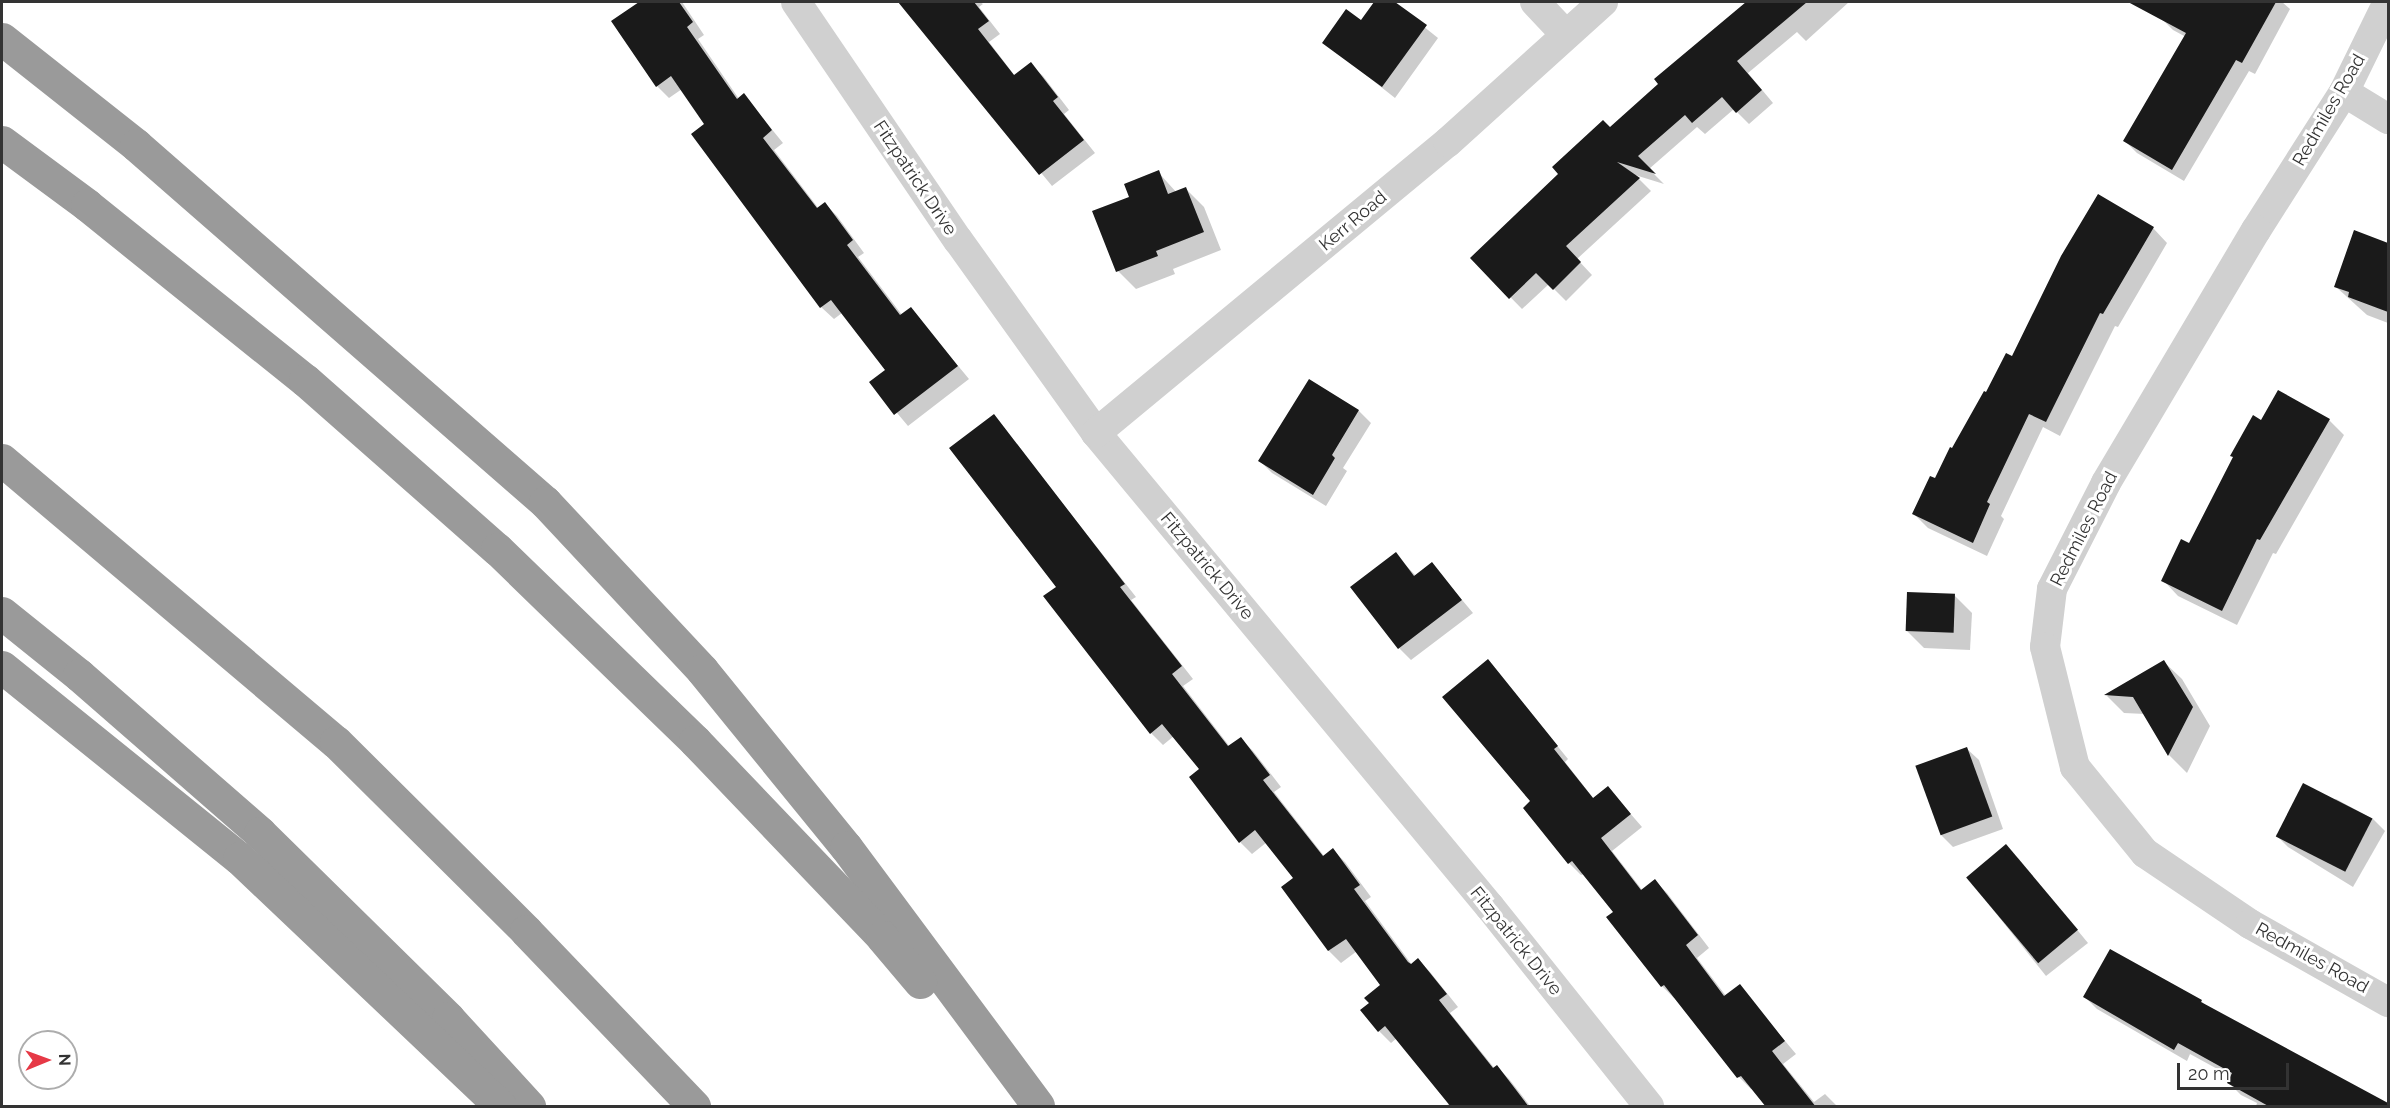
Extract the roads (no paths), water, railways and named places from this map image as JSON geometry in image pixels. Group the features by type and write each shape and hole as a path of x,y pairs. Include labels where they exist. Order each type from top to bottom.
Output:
{"highway":[{"path":"2,39 136,145 545,502 702,670 846,848 1038,1107"},
{"path":"2,142 87,205 305,380 497,549 695,741 874,928 1026,1107"},
{"path":"2,460 336,742 526,931 694,1107"},
{"path":"2,613 79,675 260,834 448,1018 529,1107"},
{"path":"2,667 239,858 500,1107"}],"street":[{"name":"Fitzpatrick Drive","path":"796,2 958,240 1096,433 1490,908 1649,1107"},
{"path":"1535,2 1566,35"},
{"name":"Kerr Road","path":"1096,433 1448,142 1604,2"},
{"name":"Redmiles Road","path":"2388,2 2344,92 2256,230 2106,483 2052,590 2045,647 2075,767 2145,853 2250,924 2388,1002"},
{"path":"2344,92 2388,118"}]}
